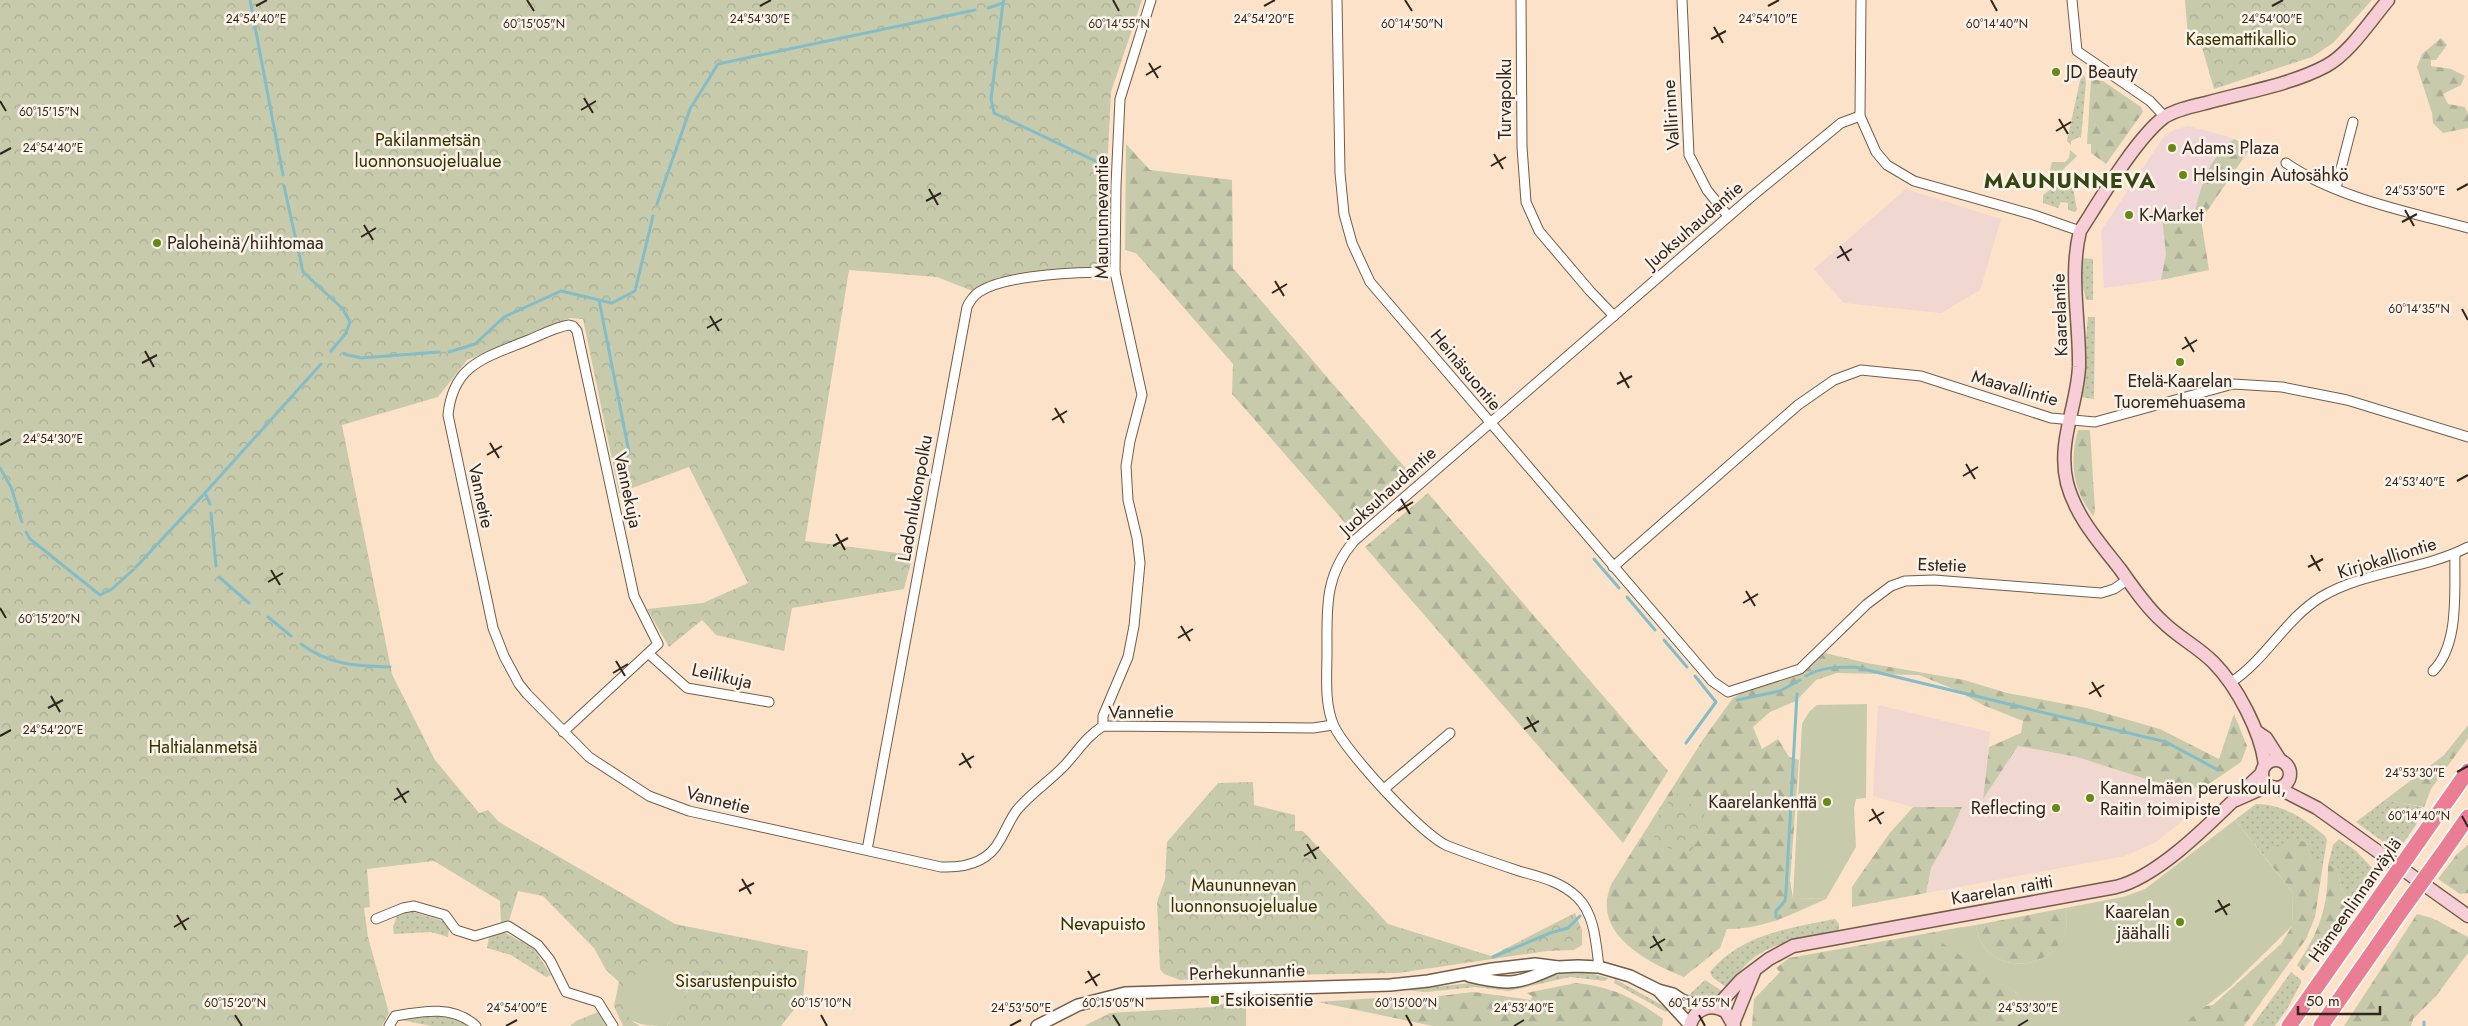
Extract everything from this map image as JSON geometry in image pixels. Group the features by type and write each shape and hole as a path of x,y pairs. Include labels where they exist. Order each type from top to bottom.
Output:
{"highway":[{"name":"Hämeenlinnanväylä","path":"2289,1026 2468,772"},
{"path":"2321,1026 2468,817"}],"main road":[{"name":"Kaarelantie","path":"2263,769 2257,732 2230,683 2210,659 2161,621 2127,580 2082,519 2072,497 2064,460 2068,420 2079,370 2076,261 2080,231 2126,162 2150,130 2164,117 2198,105 2306,75 2326,66 2347,50 2388,0"},
{"name":"Kaarelantie","path":"2257,732 2266,738 2280,760"},
{"path":"2304,800 2294,798 2266,783 2263,769 2271,760 2280,760 2288,766 2290,777 2304,800 2468,916"},
{"name":"Kaarelan raitti","path":"1690,1026 1695,1014 1721,1002 1741,980 1754,972 1768,959 1793,946 2125,885 2148,873 2236,800 2263,769"},
{"path":"2275,788 2286,784 2290,777"},
{"name":"Kaarelan raitti","path":"2236,800 2264,788 2275,788"},
{"name":"Kaarelan raitti","path":"1734,1025 1754,972"},
{"path":"1708,1007 1726,1012 1734,1025"}],"street":[{"name":"Maununnevantie","path":"1102,726 1103,716 1128,658 1134,626 1140,563 1137,538 1128,500 1126,466 1130,441 1142,395 1115,272 1120,99 1151,0"},
{"name":"Heinäsuontie","path":"1338,0 1340,173 1344,214 1352,242 1370,282 1613,567 1712,680 1728,692"},
{"name":"Turvapolku","path":"1521,0 1522,148 1526,202 1539,231 1590,292 1614,316"},
{"name":"Vallirinne","path":"1682,0 1689,155 1707,190 1728,216"},
{"path":"1860,0 1860,116 1876,152 1887,165 1914,181 2080,231"},
{"path":"2072,0 2077,51 2150,101 2164,117"},
{"name":"Juoksuhaudantie","path":"1599,967 1590,917 1582,902 1570,891 1556,882 1446,845 1417,825 1343,742 1333,726 1328,700 1328,591 1336,566 1354,541 1728,216 1841,123 1860,116"},
{"path":"2336,188 2353,122"},
{"path":"2286,163 2300,173 2336,188 2468,228"},
{"name":"Ladonlukonpolku","path":"867,850 967,307 978,293 988,287 1009,281 1063,274 1115,272"},
{"name":"Vannetie","path":"574,326 565,326 477,362 464,372 454,386 449,400 448,415 493,628 504,656 519,684 563,732 602,767 642,792 670,805 708,817 941,867 964,867 982,860 999,843 1017,810 1064,766 1087,738 1102,726 1313,728 1333,726"},
{"name":"Vannekuja","path":"574,326 577,331 634,596 658,644 649,654"},
{"name":"Maavallintie","path":"1613,567 1798,405 1834,380 1861,370 1921,376 1999,403 2068,420 2105,420 2232,384 2282,386 2347,400 2468,437"},
{"name":"Kirjokalliontie","path":"2230,683 2247,672 2290,622 2320,598 2370,577 2455,554 2468,547"},
{"path":"2434,671 2441,664 2451,642 2455,554"},
{"name":"Estetie","path":"1728,692 1800,669 1867,604 1891,586 1905,581 1934,580 2101,593 2114,589 2127,580"},
{"path":"563,732 649,654"},
{"name":"Leilikuja","path":"649,654 687,688 770,702"},
{"path":"1384,788 1450,733"},
{"path":"376,919 403,908 414,906 445,915 456,930 475,936 508,926 538,945 550,960 566,992 598,1002 613,1026"},
{"name":"Perhekunnantie","path":"1037,1026 1084,1003 1125,994 1390,985 1535,964 1558,967 1599,967 1630,976 1658,990 1673,994 1682,1000 1708,1007"},
{"name":"Perhekunnantie","path":"1465,975 1501,984 1511,984 1558,967"},
{"name":"Perhekunnantie","path":"1658,990 1690,1026"},
{"path":"389,1026 395,1016 432,1010 466,1017 476,1026"}],"shaded area":[{"path":"2188,126 2226,136 2251,147 2201,220 2209,270 2155,281 2104,288 2101,231 2163,138 2174,130"},
{"path":"1906,189 2001,219 1980,290 1941,313 1844,303 1814,269"},
{"name":"Kannelmäen peruskoulu, Raitin toimipiste","path":"1878,705 1990,732 1983,798 2018,746 2077,757 2149,780 2188,789 2202,805 2156,842 2125,856 1926,893 1931,868 1949,837 1962,808 1913,807 1873,796"}],"green space":[{"name":"Haltialanmetsä","path":"0,0 1142,0 1111,92 1102,272 1009,281 978,293 937,277 849,270 805,541 913,555 904,589 792,608 784,651 716,635 702,620 669,647 647,609 703,603 748,583 689,467 619,493 583,319 570,318 467,360 438,397 342,425 392,674 435,760 479,813 488,810 499,822 675,924 808,951 803,998 781,1026 667,1026 688,990 632,1021 640,1026 623,1026 614,1006 619,982 606,970 594,948 543,896 518,891 509,921 501,923 500,901 434,861 367,869 370,907 364,908 368,937 389,1013 382,1026 0,1026"},
{"name":"Kasemattikallio","path":"2185,0 2372,0 2333,43 2312,57 2214,89 2202,47 2188,37"},
{"path":"2441,38 2447,45 2436,60 2431,60 2431,66 2451,69 2465,76 2461,85 2443,94 2448,104 2465,107 2468,114 2468,128 2443,133 2433,123 2432,113 2417,67 2422,54"},
{"path":"2079,67 2086,83 2081,138 2079,137 2071,141 2071,145 2067,141 2081,76 2077,71"},
{"path":"2091,79 2103,81 2141,107 2143,112 2106,164 2091,153 2091,144 2087,144"},
{"path":"2234,139 2251,147 2201,220 2209,270 2161,280 2166,254 2162,217 2181,210 2192,215 2212,162"},
{"path":"1126,144 1150,170 1232,180 1233,268 1414,478 1353,532 1232,394 1233,364 1136,253 1125,250"},
{"path":"2070,150 2077,156 2046,186 2052,162 2065,162 2069,158"},
{"path":"2057,184 2073,188 2077,210 2075,212 2068,210 2068,203 2061,202 2058,208 2043,203 2043,195"},
{"path":"2081,258 2093,259 2093,300 2086,300 2081,279"},
{"path":"2088,317 2095,317 2094,399 2080,397"},
{"path":"2078,430 2090,430 2095,511 2093,516 2081,496 2075,475 2074,453"},
{"path":"1428,493 1668,771 1623,843 1365,547"},
{"path":"1825,653 1867,663 1964,680 2007,693 2087,708 2160,729 2219,759 2234,714 2247,746 2241,762 2206,786 2188,789 2149,780 2077,757 2018,746 1983,799 1989,747 2021,733 2023,721 1983,705 1956,690 1919,675 1837,673 1816,680 1796,701 1770,712 1753,727 1762,749 1778,739 1789,757 1799,760 1790,881 1793,898 1826,899 1766,923 1727,929 1720,948 1684,977 1653,963 1625,943 1615,930 1608,916 1607,900 1612,883 1704,738 1733,698 1742,693 1796,676"},
{"name":"Kaarelankenttä","path":"1867,704 1866,798 1856,799 1854,808 1856,847 1826,899 1793,898 1802,724 1809,712 1817,705"},
{"path":"2468,725 2468,738 2431,789 2424,807 2385,800 2444,755"},
{"name":"Maununnevan luonnonsuojelualue","path":"1253,782 1254,805 1295,815 1295,831 1303,831 1388,924 1491,956 1575,913 1582,930 1582,945 1574,950 1547,951 1398,973 1278,975 1180,980 1164,974 1160,969 1157,902 1165,879 1167,842 1218,783"},
{"path":"1675,792 1705,815 1705,830 1691,851 1666,847 1657,840 1650,828"},
{"path":"2385,800 2422,807 2416,825 2397,852 2356,822"},
{"path":"2256,804 2275,807 2293,814 2325,836 2327,840 2323,864 2311,861 2307,842 2284,844 2264,856 2235,820"},
{"path":"1913,807 1962,807 1949,837 1931,868 1926,893 1852,907 1852,887 1889,834"},
{"name":"Kaarelan jäähalli","path":"2235,820 2293,893 2292,926 2230,987 2181,1026 2020,1026 2019,995 1942,943 1940,931 1976,925 1982,944 1995,957 2011,963 2029,963 2045,957 2059,945 2066,929 2065,908 2123,897 2145,889"},
{"path":"2339,839 2356,851 2380,876 2367,895 2364,894 2352,907 2341,888 2337,867 2328,865 2333,845"},
{"path":"2295,840 2307,842 2311,860 2323,864 2315,917 2306,939 2244,1026 2163,1026 2187,1009 2213,1005 2281,944 2292,926 2293,893 2264,856 2277,845"},
{"path":"2468,845 2468,893 2460,894 2438,879 2457,854"},
{"path":"2328,865 2337,867 2341,888 2351,906 2303,971 2297,965 2312,941 2321,918 2328,880"},
{"path":"2065,908 2066,929 2059,945 2045,957 2029,963 2011,963 1995,957 1982,944 1976,925"},
{"path":"410,911 443,921 449,930 448,937 431,932 394,934 393,927 397,916"},
{"path":"2417,914 2432,918 2468,937 2468,953 2436,996 2413,1019 2411,1026 2344,1026"},
{"path":"1835,919 1839,924 1839,931 1781,944 1759,954 1738,974 1729,989 1713,978 1710,972 1722,959 1751,941 1784,930"},
{"path":"1963,927 1969,960 2019,995 2024,1026 1752,1026 1754,999 1780,972 1776,968 1789,958"},
{"path":"504,932 534,949 551,975 546,977 511,955 487,948 489,937"},
{"path":"654,958 663,961 675,969 683,976 686,983 685,997 667,1026 652,1026 638,1023 627,1015 625,1009 624,1001 642,966"},
{"path":"2291,972 2301,980 2301,983 2275,1026 2252,1026"},
{"path":"1568,973 1590,973 1608,978 1605,981 1570,977 1509,991 1476,987 1426,992 1404,990"},
{"path":"1615,979 1669,1009 1666,1012 1614,983"},
{"path":"1705,980 1725,993 1711,1001 1689,998 1691,993"},
{"path":"1576,983 1601,987 1632,999 1663,1019 1662,1026 1433,1026 1318,1002 1392,997 1403,1000 1474,992 1531,1000 1532,996 1526,993"},
{"path":"1230,1001 1246,1001 1246,1026 1084,1026 1110,1013 1214,1007"},
{"path":"598,1012 606,1026 570,1026 576,1021"},
{"path":"422,1014 460,1019 468,1026 431,1026 402,1020"}],"waterway":[{"path":"250,0 283,175"},
{"path":"988,8 1003,3 1004,0"},
{"path":"1003,3 991,99 994,113 1106,166"},
{"path":"657,204 690,109 718,64 975,10"},
{"path":"284,186 303,272 343,309 350,322 346,333 331,351"},
{"path":"449,352 475,344 504,317 561,291 612,303 635,291 653,216"},
{"path":"599,300 629,452"},
{"path":"344,354 361,358 439,352"},
{"path":"210,504 205,493 321,364"},
{"path":"0,468 11,487 22,522"},
{"path":"136,567 205,493"},
{"path":"211,513 216,566"},
{"path":"26,532 30,539 100,595 112,589 133,570"},
{"path":"1594,559 1619,588"},
{"path":"219,577 249,603"},
{"path":"1627,597 1655,630"},
{"path":"268,617 291,636"},
{"path":"1664,640 1687,667"},
{"path":"301,644 322,656 343,663 390,667"},
{"path":"1806,676 1824,669 1855,667 2166,742 2218,770"},
{"path":"1686,743 1716,702 1695,676"},
{"path":"1737,700 1780,691 1800,680"},
{"path":"1776,917 1776,911 1785,901 1786,892 1797,694"},
{"path":"1493,957 1550,933 1568,928 1580,916"}],"place":[{"name":"JD Beauty","path":"2056,72"},
{"name":"Adams Plaza","path":"2172,148"},
{"name":"Helsingin Autosähkö","path":"2183,175"},
{"name":"K-Market","path":"2129,215"},
{"name":"Paloheinä/hiihtomaa","path":"157,243"},
{"name":"Etelä-Kaarelan Tuoremehuasema","path":"2180,362"},
{"name":"Kannelmäen peruskoulu, Raitin toimipiste","path":"2090,798"},
{"name":"Kaarelankenttä","path":"1827,802"},
{"name":"Reflecting","path":"2056,808"},
{"name":"Kaarelan jäähalli","path":"2180,922"},
{"name":"Esikoisentie","path":"1215,1000"}],"district":[{"name":"MAUNUNNEVA","path":"2070,180"}],"park label":[{"name":"Pakilanmetsän luonnonsuojelualue","path":"428,150"},
{"name":"Nevapuisto","path":"1103,924"},
{"name":"Sisarustenpuisto","path":"736,981"}]}
